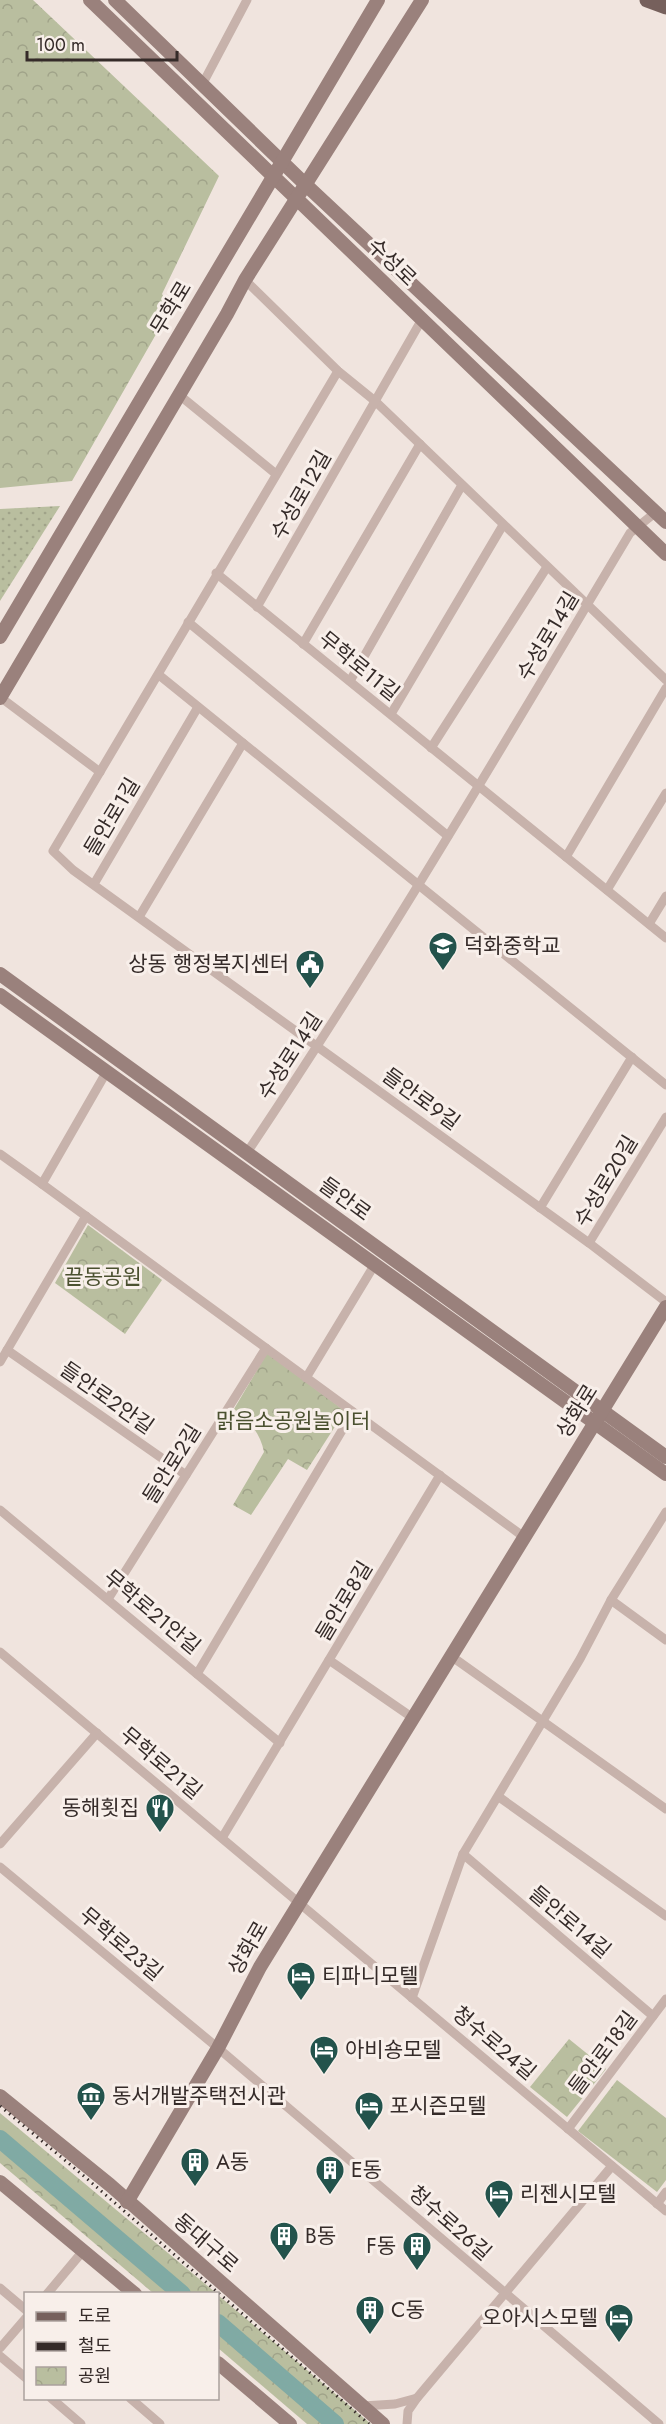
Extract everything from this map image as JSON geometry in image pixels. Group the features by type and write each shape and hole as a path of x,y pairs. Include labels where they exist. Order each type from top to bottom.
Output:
{"main road":[{"name":"수성로","path":"90,0 666,554"},
{"name":"수성로","path":"115,0 306,185 661,517"},
{"name":"무학로","path":"0,637 378,0"},
{"path":"407,23 414,0"},
{"path":"0,698 245,280 422,0"},
{"path":"647,0 666,7"},
{"name":"들안로","path":"0,974 598,1416 666,1474"},
{"name":"들안로","path":"0,995 375,1264 598,1416 666,1457"},
{"name":"상화로","path":"127,2202 219,2048 260,1967 666,1307"},
{"name":"동대구로","path":"0,2096 127,2202 383,2424"},
{"path":"0,2182 133,2292"},
{"path":"219,2364 284,2422"}],"street":[{"path":"202,85 247,0"},
{"path":"245,280 338,371 375,401 666,680"},
{"name":"수성로12길","path":"257,607 422,321"},
{"path":"0,698 100,772 159,675 216,573 338,371"},
{"path":"178,394 276,474"},
{"path":"303,644 420,444"},
{"path":"350,681 462,485"},
{"name":"수성로14길","path":"246,1154 318,1047 479,786 630,533 638,526 661,517"},
{"path":"390,714 503,525"},
{"path":"431,748 547,567"},
{"name":"무학로11길","path":"216,573 479,786"},
{"path":"188,622 448,836"},
{"path":"159,675 666,1085"},
{"path":"566,857 666,688"},
{"name":"들안로1길","path":"100,772 53,850 73,870 94,884 198,707"},
{"path":"139,917 243,743"},
{"path":"479,786 666,938"},
{"path":"607,890 666,793"},
{"name":"들안로9길","path":"94,884 540,1208"},
{"path":"649,924 666,896"},
{"path":"540,1208 632,1058"},
{"path":"42,1184 107,1071"},
{"name":"수성로20길","path":"540,1208 589,1243 666,1117"},
{"path":"0,1154 524,1537"},
{"path":"0,1362 86,1216"},
{"path":"589,1243 666,1302"},
{"path":"306,1377 375,1264"},
{"name":"들안로2길","path":"108,1599 266,1348"},
{"name":"들안로2안길","path":"7,1350 186,1475"},
{"path":"198,1674 353,1412"},
{"name":"들안로8길","path":"222,1838 440,1475"},
{"name":"무학로21안길","path":"0,1510 280,1743"},
{"path":"412,1998 463,1854 543,1722 611,1600 666,1512"},
{"path":"611,1600 666,1640"},
{"name":"무학로21길","path":"0,1652 299,1903"},
{"path":"451,1656 666,1809"},
{"path":"329,1660 413,1718"},
{"path":"0,1844 97,1733"},
{"path":"499,1797 666,1916"},
{"name":"들안로14길","path":"463,1854 653,2016"},
{"name":"무학로23길","path":"0,1867 219,2048"},
{"name":"청수로24길","path":"299,1903 666,2211"},
{"name":"들안로18길","path":"568,2129 666,1999"},
{"name":"청수로26길","path":"219,2048 659,2424"},
{"path":"407,2424 408,2411 417,2398 612,2166"},
{"path":"657,2204 666,2192"},
{"path":"49,2292 83,2251"},
{"path":"0,2288 24,2308"},
{"path":"0,2348 24,2320"},
{"path":"0,2356 24,2376"},
{"path":"362,2406 395,2404 417,2398"},
{"path":"53,2400 81,2424"},
{"path":"132,2400 160,2424"}],"green space":[{"path":"0,0 33,0 219,176 162,294 171,308 72,481 0,488"},
{"path":"60,506 0,601 0,509"},
{"name":"끝동공원","path":"88,1225 162,1280 125,1334 55,1283"},
{"name":"맑음소공원놀이터","path":"267,1353 345,1411 307,1470 288,1459 251,1515 233,1505 264,1452 253,1428 234,1409"},
{"path":"569,2039 606,2069 567,2117 530,2087"},
{"path":"617,2080 666,2118 666,2180 657,2192 578,2131"},
{"path":"0,2113 215,2292 152,2292 0,2163"},
{"path":"219,2296 371,2424 307,2424 219,2349"}],"waterway":[{"path":"0,2139 180,2292"},
{"path":"219,2324 335,2424"}],"railway":[{"path":"0,2106 217,2292"},
{"path":"219,2294 369,2424"}],"place":[{"name":"덕화중학교","path":"443,972"},
{"name":"상동 행정복지센터","path":"310,990"},
{"name":"동해횟집","path":"160,1834"},
{"name":"티파니모텔","path":"301,2002"},
{"name":"아비숑모텔","path":"324,2076"},
{"name":"동서개발주택전시관","path":"91,2122"},
{"name":"포시즌모텔","path":"369,2132"},
{"name":"A동","path":"195,2188"},
{"name":"E동","path":"330,2196"},
{"name":"리젠시모텔","path":"499,2220"},
{"name":"B동","path":"284,2262"},
{"name":"F동","path":"417,2272"},
{"name":"C동","path":"370,2336"},
{"name":"오아시스모텔","path":"619,2344"}]}
